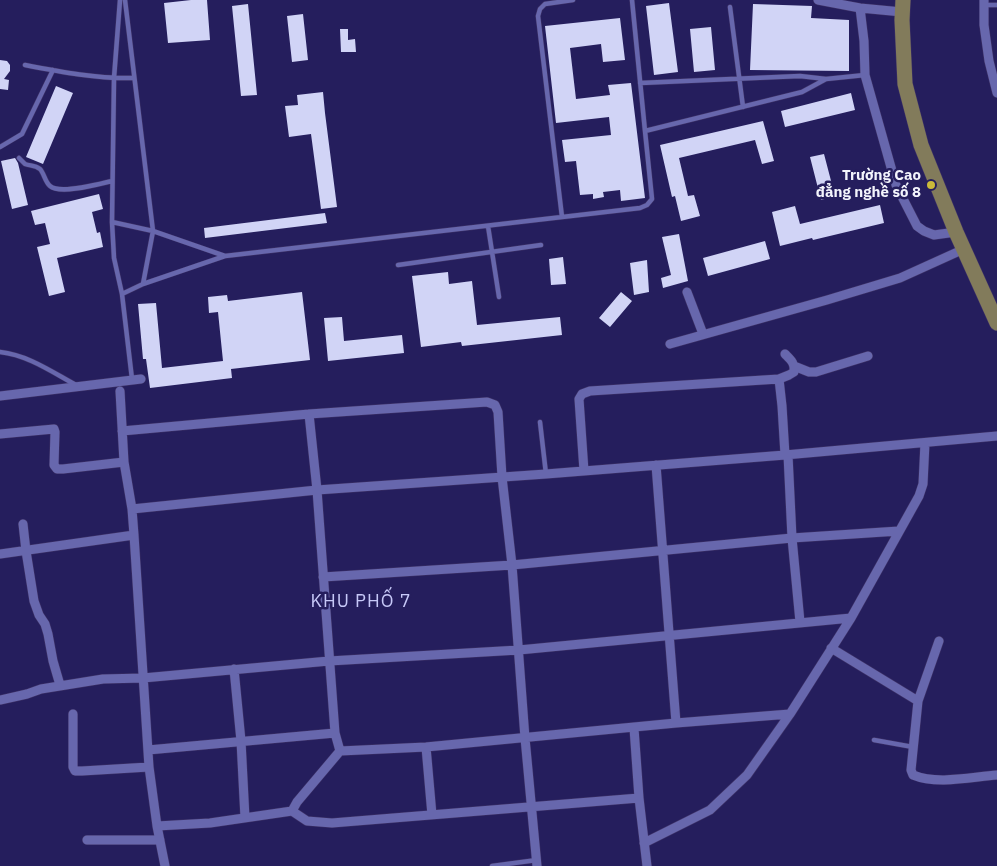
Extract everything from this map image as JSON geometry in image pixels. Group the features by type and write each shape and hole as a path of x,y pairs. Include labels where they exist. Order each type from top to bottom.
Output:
{"main road":[{"path":"903,6 905,84 922,145 956,232 997,323"}],"street":[{"path":"818,0 860,8 903,6"},
{"path":"984,2 984,25 989,60 997,93"},
{"path":"860,8 864,41 865,75 896,185 917,226 934,235 956,232"},
{"path":"670,344 900,278 964,249"},
{"path":"687,292 703,334"},
{"path":"584,471 579,399 582,394 608,390 779,379 789,376 794,372 792,361 785,354"},
{"path":"794,366 809,372 816,372 868,356"},
{"path":"0,396 137,379"},
{"path":"779,379 800,622"},
{"path":"120,391 124,462 132,509 149,767 157,826 165,866"},
{"path":"122,431 308,414 486,402 495,405 498,412 502,478 512,565 525,738 537,863"},
{"path":"308,414 317,490 335,733 340,751"},
{"path":"0,434 54,429 54,465 57,469 124,462"},
{"path":"132,509 317,490 656,466 997,436"},
{"path":"644,843 710,810 747,775 790,714 851,618 919,496 923,484 925,443"},
{"path":"656,466 676,723"},
{"path":"23,524 34,600 39,615 45,624 60,685"},
{"path":"323,577 512,565 792,538 900,531"},
{"path":"0,554 134,535"},
{"path":"0,700 60,685 103,679 143,678 329,661 519,650 851,618"},
{"path":"939,641 918,700 911,770 913,775 934,780 997,775"},
{"path":"831,648 918,700"},
{"path":"234,670 241,741 245,818"},
{"path":"73,714 73,768 76,771 149,767"},
{"path":"292,811 297,802 340,751 426,747 790,714"},
{"path":"634,728 639,798 647,866"},
{"path":"148,750 335,733"},
{"path":"426,747 432,815"},
{"path":"157,826 210,823 292,811 307,821 332,823 639,798"},
{"path":"87,840 160,840"}],"lane":[{"path":"120,0 114,78 112,222 114,258 137,379"},
{"path":"125,0 153,231 143,284"},
{"path":"562,217 538,16 540,8 545,4 573,0"},
{"path":"122,294 143,284 225,256 640,208 647,205 652,199 632,0"},
{"path":"984,2 997,5"},
{"path":"730,7 744,107"},
{"path":"25,65 114,78 134,78"},
{"path":"0,147 22,134 53,70"},
{"path":"640,83 800,76 826,79 865,75"},
{"path":"645,131 802,92 826,79"},
{"path":"19,158 24,163 41,170 50,187 57,189 68,190 112,181"},
{"path":"112,222 153,231 225,256"},
{"path":"488,226 499,297"},
{"path":"398,265 541,245"},
{"path":"0,352 36,362 78,386"},
{"path":"540,422 546,474"},
{"path":"874,740 914,747"},
{"path":"492,866 537,863"}],"building":[{"path":"207,0 210,40 168,43 164,3"},
{"path":"669,3 678,72 654,75 646,6"},
{"path":"248,4 257,95 241,96 232,6"},
{"path":"753,4 812,6 811,18 849,20 849,71 750,70"},
{"path":"303,14 308,60 292,62 287,16"},
{"path":"620,18 625,60 603,62 601,44 570,48 576,99 610,95 608,85 631,83 645,198 621,201 620,190 603,192 604,197 593,199 593,194 580,195 576,161 565,162 562,140 611,135 609,117 556,123 545,26"},
{"path":"711,27 715,70 694,72 690,29"},
{"path":"340,29 348,29 348,40 355,39 356,52 341,52"},
{"path":"0,60 7,61 10,65 10,71 4,79 9,80 8,90 0,89"},
{"path":"56,86 73,93 43,164 26,157"},
{"path":"323,92 337,207 321,209 311,134 289,137 285,106 298,105 297,95"},
{"path":"851,93 855,110 785,127 781,111"},
{"path":"763,121 774,161 762,164 755,140 679,158 688,196 694,195 700,216 681,221 675,196 672,197 660,145"},
{"path":"824,154 835,196 821,200 810,157"},
{"path":"15,158 18,163 28,205 12,209 1,161"},
{"path":"99,194 103,209 92,212 97,233 100,232 103,247 57,258 65,292 49,296 37,247 50,244 45,223 35,225 31,211"},
{"path":"880,205 884,223 780,246 772,212 795,206 800,224"},
{"path":"325,213 327,223 205,238 204,228"},
{"path":"679,234 688,281 663,288 661,278 671,275 662,237"},
{"path":"765,241 770,259 708,276 703,258"},
{"path":"563,257 566,284 551,285 549,259"},
{"path":"647,260 649,292 634,295 630,263"},
{"path":"448,272 449,284 472,281 477,325 560,317 562,335 462,346 461,342 421,347 412,276"},
{"path":"302,292 310,360 231,369 232,378 150,388 146,359 143,359 138,304 156,303 162,368 223,361 218,312 209,313 208,297 227,295 228,301"},
{"path":"621,292 632,301 610,327 599,318"},
{"path":"342,317 344,341 402,335 404,353 328,361 324,318"}],"place":[{"name":"Trường Cao đẳng nghề số 8","path":"931,185"}],"district":[{"name":"KHU PHỐ 7","path":"361,602"}]}
